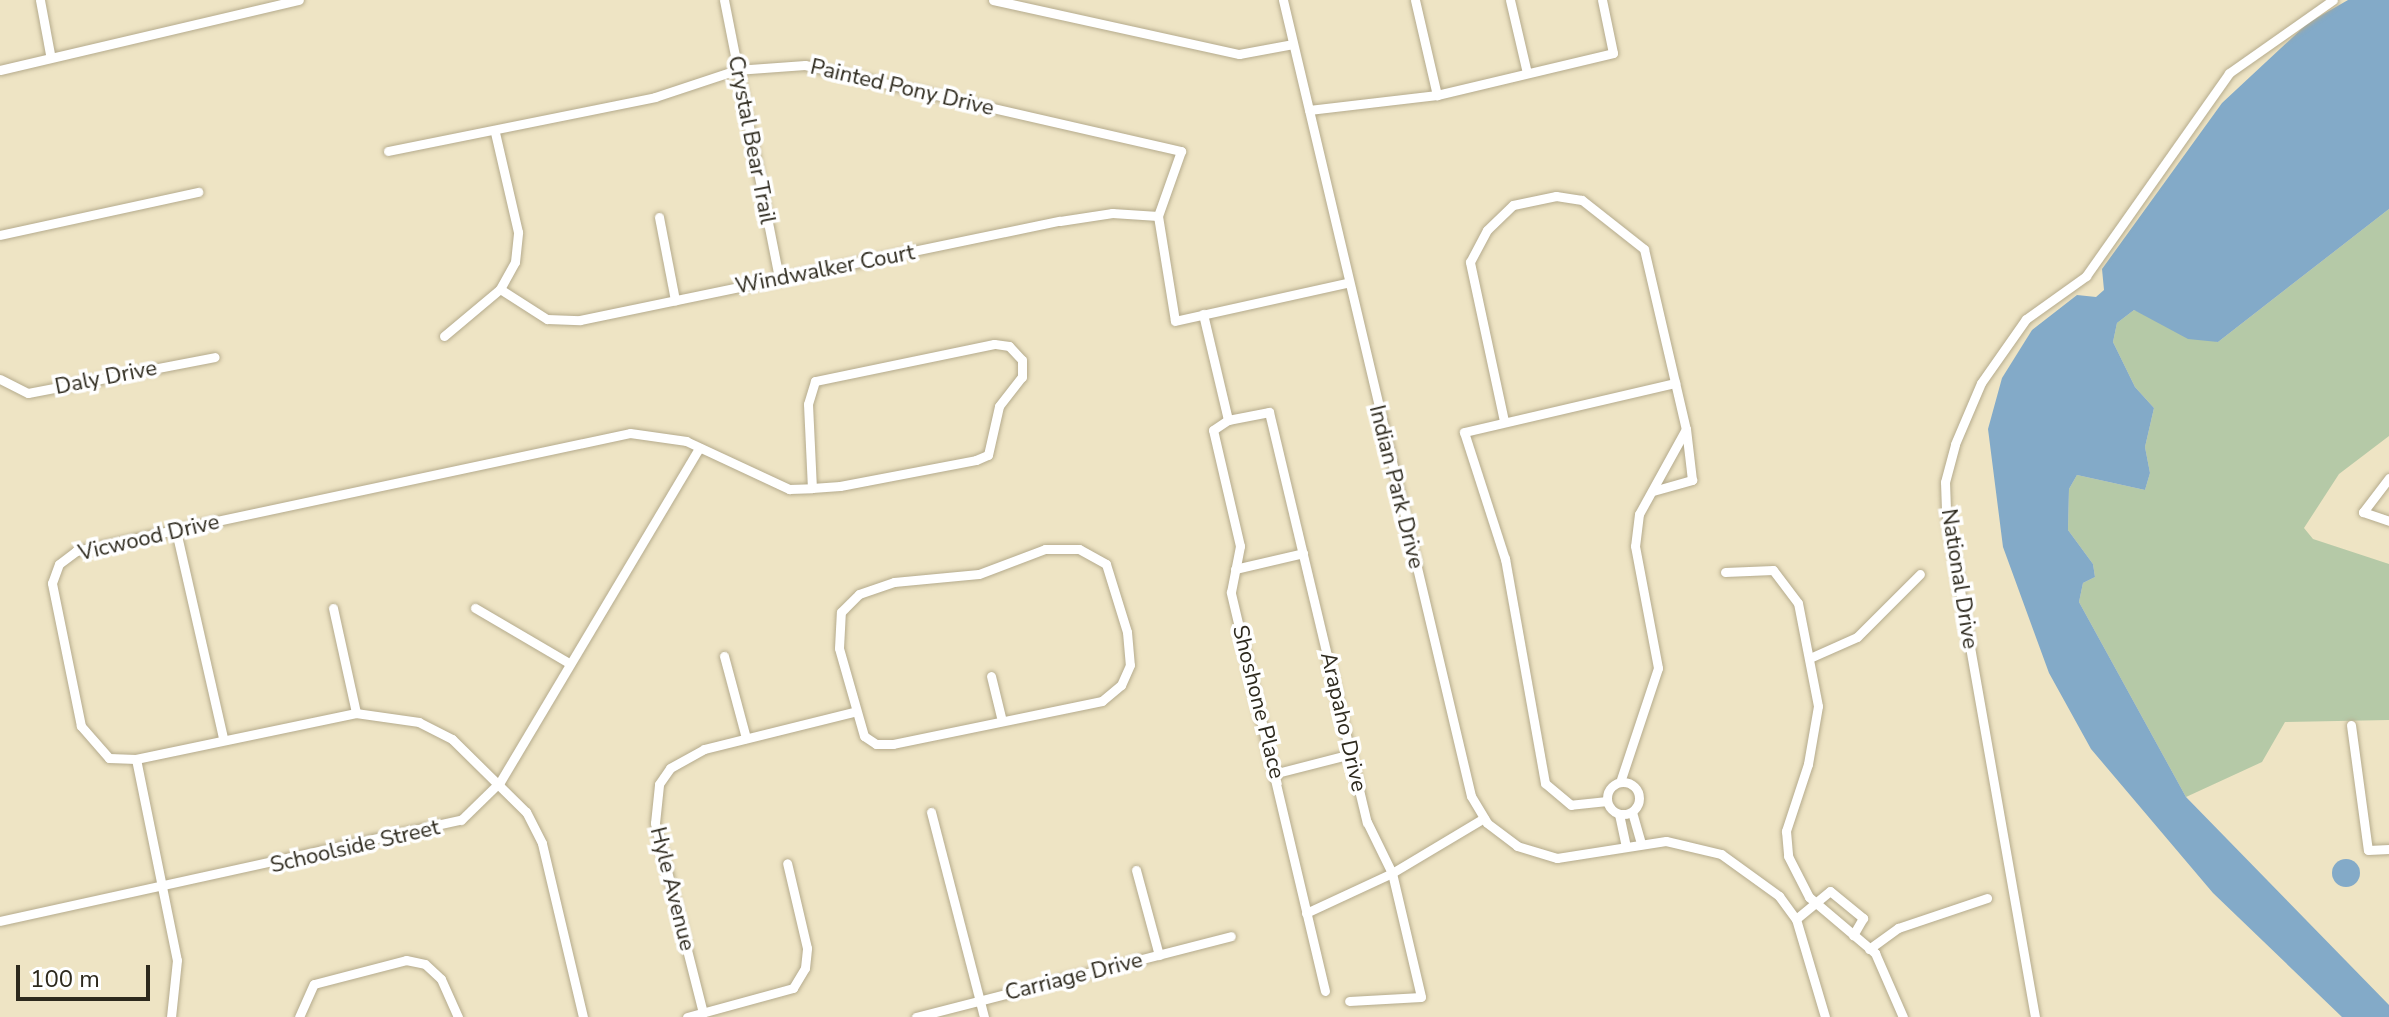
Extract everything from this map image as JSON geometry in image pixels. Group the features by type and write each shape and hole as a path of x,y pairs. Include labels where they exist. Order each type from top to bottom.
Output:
{"street":[{"path":"40,0 50,54"},
{"path":"0,70 50,54 299,0"},
{"name":"Crystal Bear Trail","path":"724,0 779,279"},
{"path":"993,0 1239,54 1293,44"},
{"name":"Indian Park Drive","path":"1283,0 1347,283 1471,796 1484,818 1517,846 1557,858 1666,841 1721,854 1779,896 1796,919 1825,1017"},
{"path":"1415,0 1437,95"},
{"path":"1510,0 1527,73"},
{"path":"1309,110 1437,95 1613,53 1602,0"},
{"name":"National Drive","path":"2035,1017 1946,510 1945,482 1955,444 1981,383 2026,319 2086,276 2229,73 2333,0"},
{"name":"Painted Pony Drive","path":"388,151 495,132 655,97 736,70 805,65 1181,151 1158,216"},
{"path":"444,336 500,289 515,262 518,232 495,132"},
{"path":"0,235 198,192"},
{"path":"1504,421 1470,262 1494,222 1513,205 1533,199 1582,200 1644,249 1686,429 1692,480 1653,491"},
{"name":"Windwalker Court","path":"500,289 547,319 580,320 1073,219 1112,213 1158,216"},
{"path":"1158,216 1175,321 1347,283"},
{"path":"659,217 675,300"},
{"path":"1203,314 1228,420"},
{"name":"Vicwood Drive","path":"136,759 109,758 81,726 52,583 59,564 76,551 630,433 664,435 699,448 770,483 812,488 988,455 999,406 1022,377 1022,360 1009,346 994,344 815,381 808,404 812,488"},
{"name":"Daly Drive","path":"0,379 28,393 215,357"},
{"path":"1675,383 1464,432 1505,559 1545,783 1571,805 1607,801 1620,782 1658,668 1635,546 1639,514 1686,429"},
{"name":"Arapaho Drive","path":"1228,420 1269,412 1367,822 1392,873 1421,997 1349,1001"},
{"name":"Shoshone Place","path":"1228,420 1213,430 1240,546 1231,592 1277,773 1325,991"},
{"name":"Schoolside Street","path":"0,921 161,890 438,829 482,806 500,782 699,448"},
{"path":"2389,478 2363,512 2389,521"},
{"path":"176,531 223,738"},
{"path":"1045,549 1079,549 1106,564 1117,586 1130,665 1121,685 1102,701 1002,721 876,744 864,736 853,712 836,627 841,612 859,594 894,582 979,574 1045,549"},
{"path":"1235,569 1303,553"},
{"path":"1725,572 1773,570 1784,579 1798,603 1812,657 1818,706 1808,764 1786,831 1794,878 1816,903 1869,949 1887,971 1903,1017"},
{"path":"1812,657 1857,637 1920,574"},
{"path":"333,608 356,713"},
{"path":"475,608 569,663"},
{"path":"724,656 746,738"},
{"path":"991,676 1002,721"},
{"name":"Hyle Avenue","path":"703,1013 654,802 659,784 685,757 746,738 853,712"},
{"path":"171,1017 177,960 136,759 223,738 356,713 419,722 452,739 500,782 526,812 542,843 583,1017"},
{"path":"2351,725 2368,850 2389,849"},
{"path":"1277,773 1351,754"},
{"path":"1620,782 1637,789 1639,801 1632,812 1641,844"},
{"path":"1607,801 1619,814 1626,846"},
{"path":"931,812 984,1017"},
{"path":"1619,814 1632,812"},
{"path":"1306,913 1392,873 1484,818"},
{"path":"687,1017 793,988 805,968 787,863"},
{"path":"1136,870 1159,955"},
{"path":"1796,919 1830,891 1863,918 1853,935"},
{"path":"1869,949 1898,928 1987,898"},
{"name":"Carriage Drive","path":"916,1017 1231,936"},
{"path":"299,1017 314,984 406,960 425,964 441,979 458,1017"}],"green space":[{"path":"2389,209 2389,436 2339,474 2304,528 2313,539 2389,564 2389,720 2285,722 2262,762 2186,797 2079,602 2083,583 2095,577 2093,564 2068,530 2069,489 2077,475 2145,490 2150,473 2145,447 2154,408 2135,387 2113,342 2117,323 2134,310 2218,342"}],"water":[{"path":"2348,0 2389,0 2389,209 2218,342 2188,339 2134,310 2117,323 2113,342 2135,387 2154,408 2145,447 2150,473 2145,490 2077,475 2069,489 2068,530 2093,564 2095,577 2083,583 2079,602 2186,797 2389,1005 2389,1017 2342,1017 2213,893 2091,749 2049,673 2003,547 1988,429 2002,378 2032,330 2077,295 2096,297 2104,290 2102,269 2222,103 2308,23"},
{"path":"2346,859 2356,863 2360,873 2356,883 2346,887 2336,883 2332,873 2336,863"}]}
